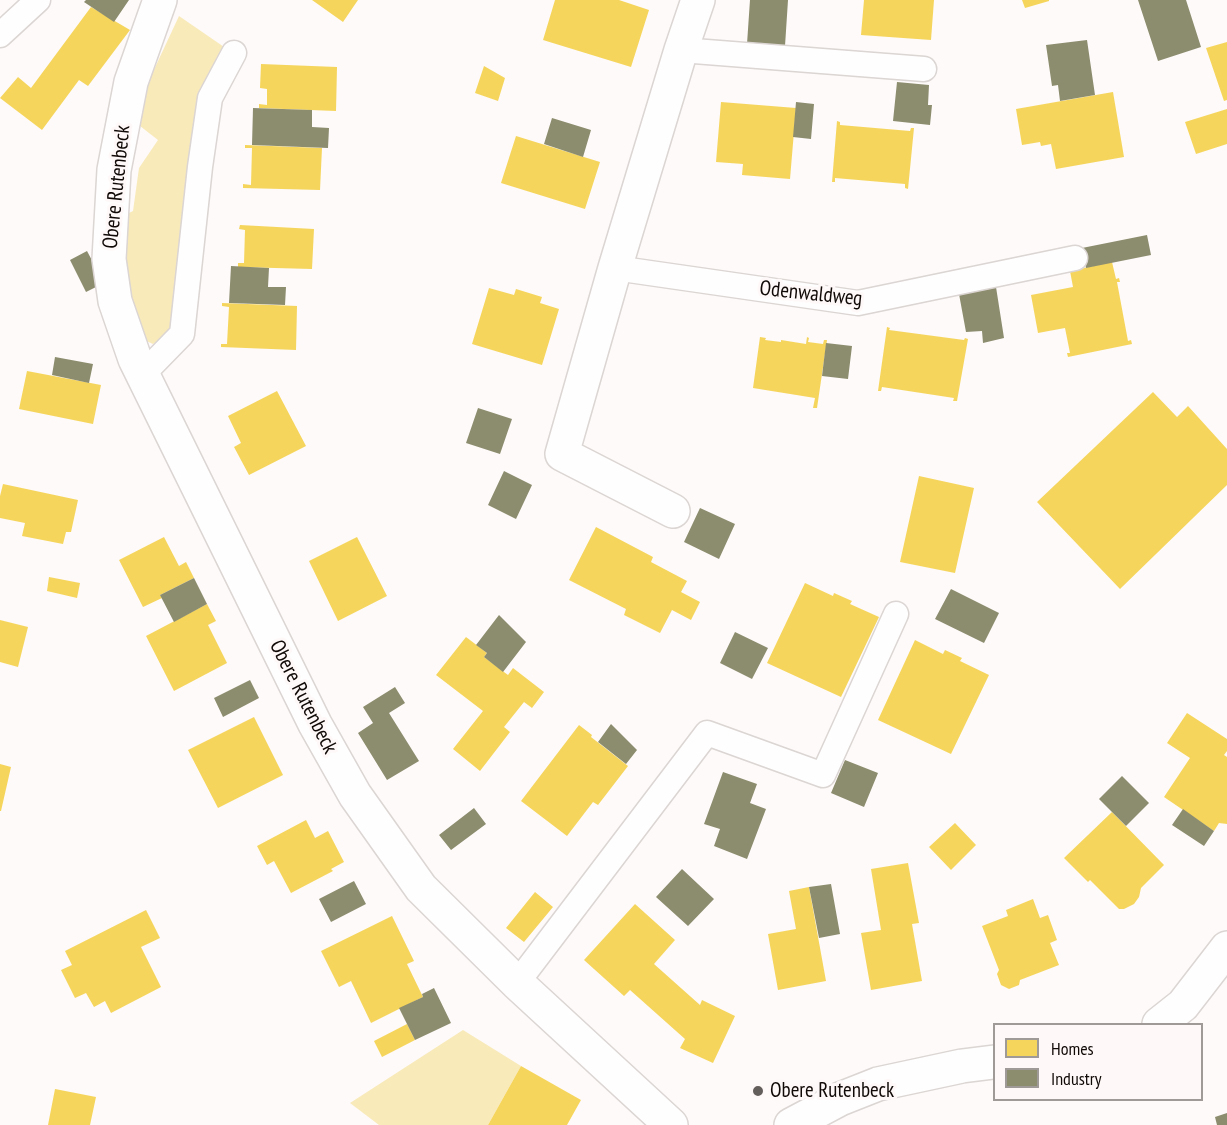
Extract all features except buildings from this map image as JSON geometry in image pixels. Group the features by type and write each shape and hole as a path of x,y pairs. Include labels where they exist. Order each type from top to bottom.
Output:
{"street":[{"name":"Obere Rutenbeck","path":"160,0 131,82 114,170 109,259 115,301 142,375 315,724 355,795 421,888 517,983 671,1125"},
{"path":"673,512 562,454 615,268 698,0"},
{"path":"1160,1023 1184,1005 1227,948"},
{"path":"791,1125 840,1099 878,1084 962,1066 993,1062"}],"lane":[{"path":"0,35 38,0"},
{"path":"681,50 924,69"},
{"path":"142,375 182,334 200,167 210,98 234,54"},
{"name":"Odenwaldweg","path":"615,268 858,303 1075,258"},
{"path":"517,983 706,733 823,775 896,614"}],"shaded area":[{"path":"179,16 227,49 198,104 183,211 172,326 165,336 153,344 142,339 127,311 121,217 133,211 139,168 158,140 131,119"},
{"path":"463,1030 521,1066 488,1125 379,1125 350,1103"}],"place":[{"name":"Obere Rutenbeck","path":"758,1091"}]}
